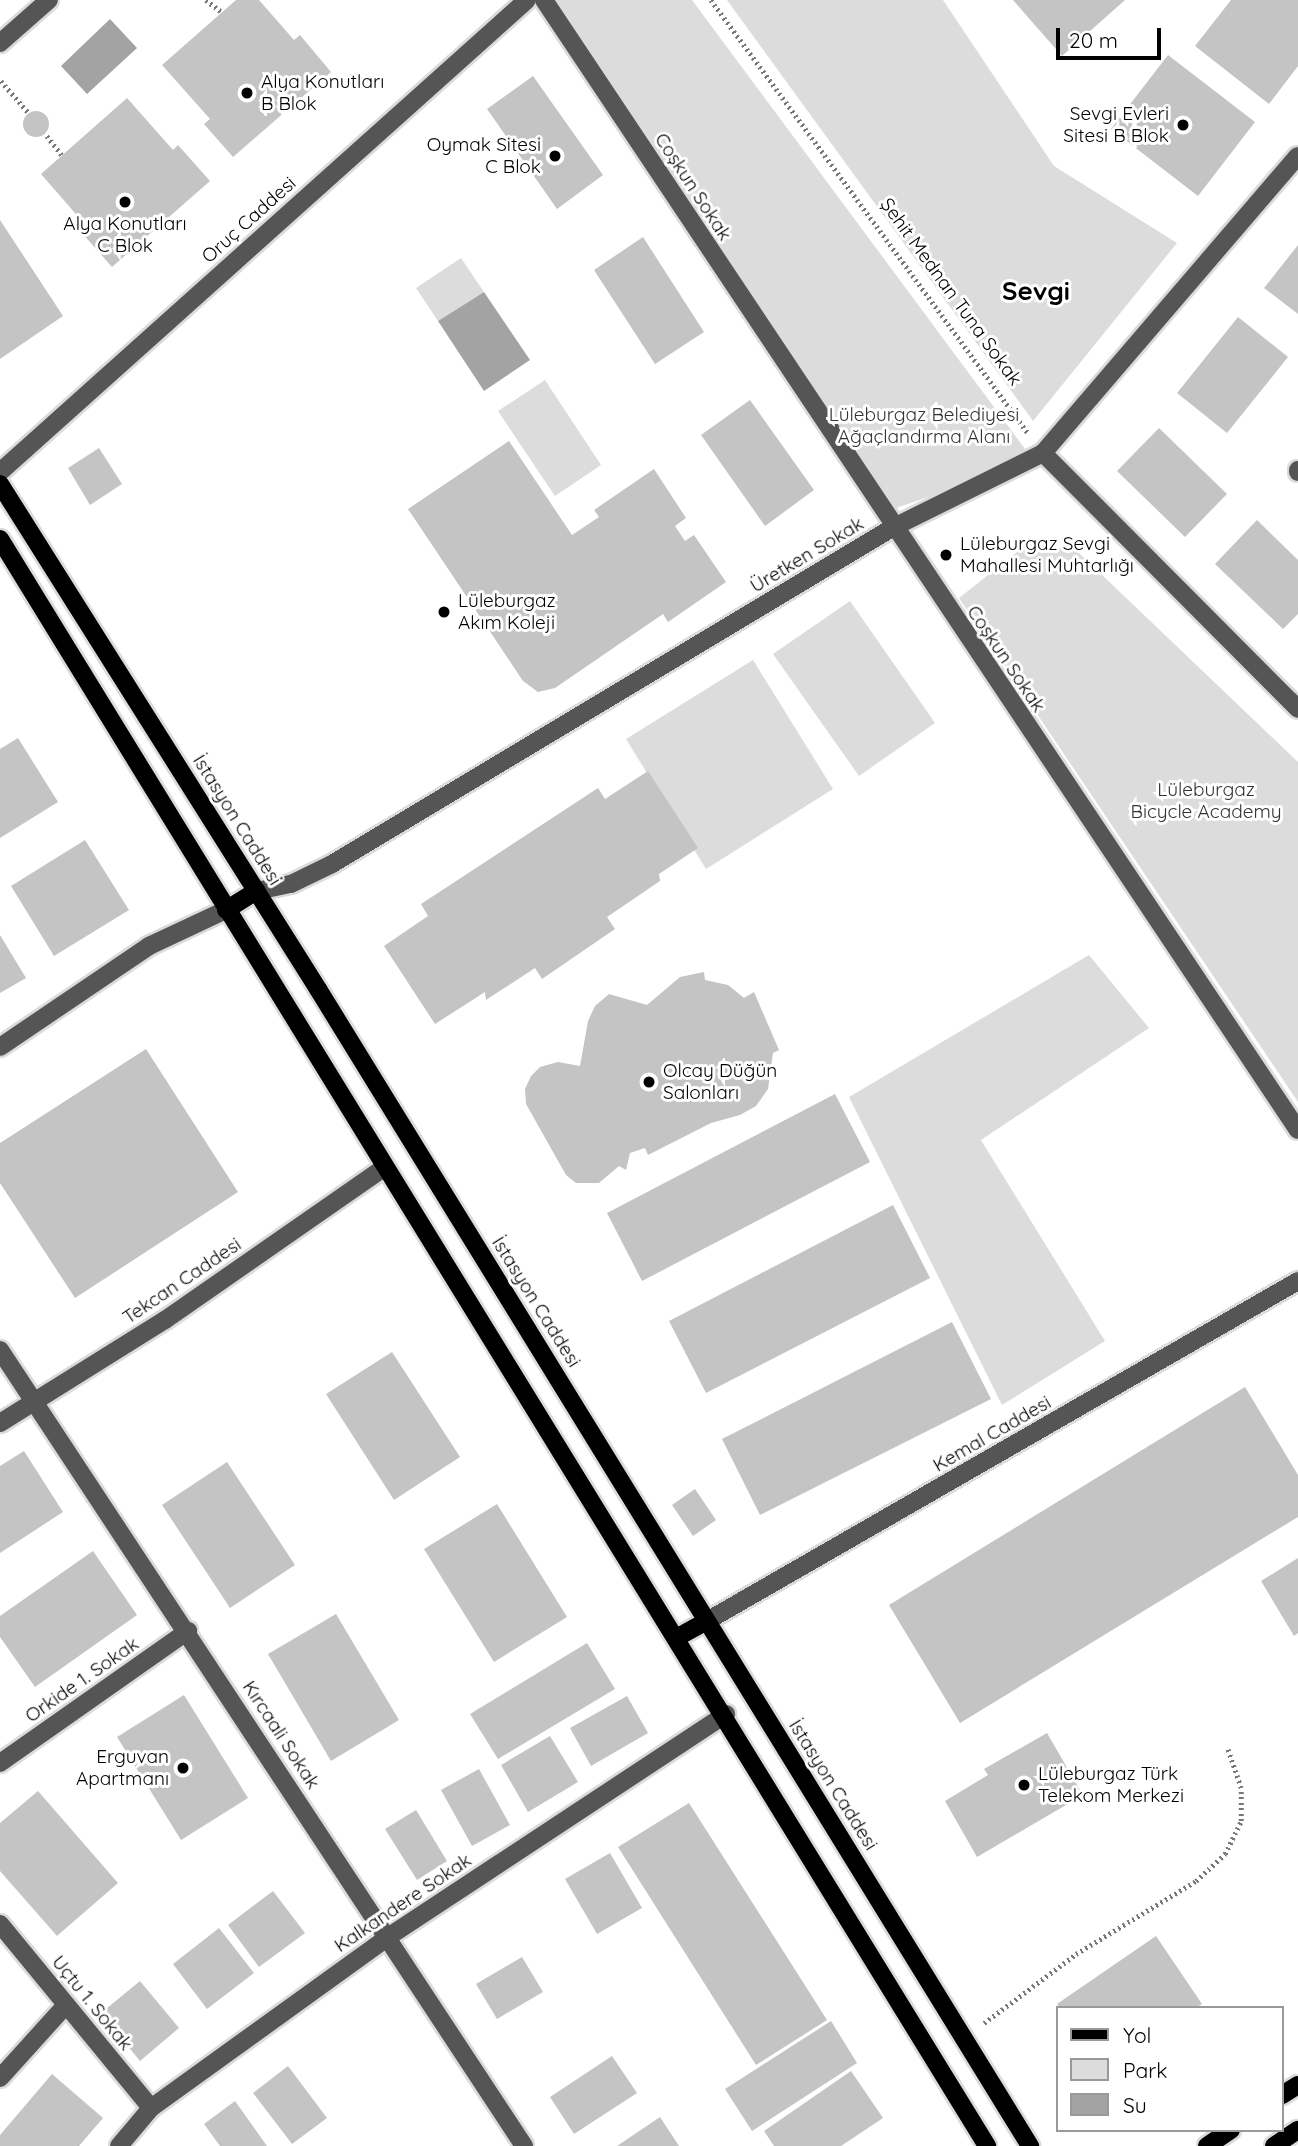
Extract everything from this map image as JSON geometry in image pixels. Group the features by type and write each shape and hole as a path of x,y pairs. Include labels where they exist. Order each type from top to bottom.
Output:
{"main road":[{"name":"İstasyon Caddesi","path":"0,484 257,891 1030,2146"},
{"path":"0,539 384,1168 726,1714 987,2146"},
{"path":"226,910 257,891"},
{"path":"676,1638 707,1621"},
{"path":"1274,2146 1298,2130"},
{"path":"1207,2146 1228,2132"}],"street":[{"path":"0,43 49,0"},
{"name":"Coşkun Sokak","path":"544,0 892,528 1298,1130"},
{"name":"Oruç Caddesi","path":"0,472 519,3"},
{"name":"Üretken Sokak","path":"257,891 291,884 332,864 892,528 1043,453 1298,156"},
{"path":"1043,453 1298,709"},
{"path":"0,1047 149,946 226,910"},
{"name":"Tekcan Caddesi","path":"0,1423 165,1320 384,1168"},
{"name":"Kemal Caddesi","path":"707,1621 1298,1281"},
{"name":"Kırcaali Sokak","path":"0,1350 188,1631 524,2146"},
{"name":"Orkide 1. Sokak","path":"0,1763 188,1631"},
{"name":"Kalkandere Sokak","path":"119,2146 151,2108 388,1937 726,1714"},
{"name":"Uçtu 1. Sokak","path":"0,1924 151,2108"},
{"path":"0,2078 66,2005"}],"path":[{"path":"206,0 222,12"},
{"name":"Şehit Mednan Tuna Sokak","path":"711,0 1043,453"},
{"path":"1,81 28,112"},
{"path":"47,136 62,155"},
{"path":"964,2038 1076,1954 1196,1881 1225,1854 1241,1821 1241,1788 1227,1747"}],"green space":[{"name":"Lüleburgaz Belediyesi Ağaçlandırma Alanı","path":"557,0 692,0 1034,461 896,508"},
{"path":"727,0 943,0 1054,166 1177,243 1033,421"},
{"path":"461,258 484,292 438,321 416,288"},
{"path":"545,380 601,465 555,496 498,411"},
{"name":"Lüleburgaz Bicycle Academy","path":"1031,541 1078,552 1298,762 1298,1102 959,598"},
{"path":"850,601 935,723 859,776 773,654"},
{"path":"753,660 833,789 706,869 626,739"},
{"path":"1089,955 1149,1028 981,1140 1105,1341 1002,1405 849,1097"}],"water":[{"path":"110,19 137,48 87,94 61,66"},
{"path":"484,292 530,360 484,391 438,321"}],"building":[{"name":"Alya Konutları B Blok","path":"236,0 259,0 294,40 300,35 331,72 233,157 204,124 210,119 162,65"},
{"path":"1013,0 1125,0 1062,56"},
{"path":"1231,0 1298,0 1298,66 1269,104 1195,46"},
{"name":"Sevgi Evleri Sitesi B Blok","path":"1168,55 1255,122 1198,196 1111,129"},
{"name":"Oymak Sitesi C Blok","path":"533,76 603,175 557,209 487,109"},
{"name":"Alya Konutları C Blok","path":"127,98 173,150 178,145 210,181 112,267 82,233 88,228 41,174"},
{"path":"36,111 45,115 49,124 45,133 36,137 27,133 23,124 27,115"},
{"path":"0,220 63,316 0,359"},
{"path":"643,237 704,332 655,364 594,270"},
{"path":"1298,245 1298,314 1264,288"},
{"path":"1238,317 1288,357 1227,433 1177,393"},
{"path":"750,400 814,490 765,526 701,435"},
{"path":"1159,428 1227,494 1185,537 1117,471"},
{"path":"509,441 572,535 599,517 594,510 654,469 686,518 675,526 685,541 694,535 726,582 668,622 663,614 555,688 538,692 523,681 408,509"},
{"path":"99,448 122,484 90,505 68,468"},
{"path":"1257,520 1298,560 1298,614 1283,629 1215,564"},
{"path":"18,738 58,802 0,838 0,749"},
{"path":"648,771 698,848 659,874 660,881 607,917 615,929 542,979 535,968 486,1000 485,992 435,1024 384,946 428,916 421,904 598,788 605,799"},
{"path":"85,840 129,910 54,956 11,886"},
{"path":"0,935 26,978 0,993"},
{"name":"Olcay Düğün Salonları","path":"704,972 705,980 728,985 744,998 754,992 779,1050 773,1053 768,1089 756,1106 740,1115 711,1123 648,1155 645,1148 630,1153 626,1170 619,1166 599,1183 576,1183 566,1175 526,1104 525,1089 531,1076 540,1067 558,1062 580,1066 588,1021 595,1006 609,994 647,1005 680,977"},
{"path":"146,1049 238,1192 75,1298 0,1183 0,1143"},
{"path":"835,1094 870,1162 642,1281 607,1213"},
{"path":"893,1205 930,1278 706,1393 669,1321"},
{"path":"952,1322 991,1399 760,1515 722,1439"},
{"path":"392,1352 460,1457 394,1500 326,1394"},
{"path":"1245,1387 1298,1475 1298,1517 960,1723 889,1605"},
{"path":"24,1451 63,1512 0,1553 0,1466"},
{"path":"227,1462 295,1565 230,1608 162,1505"},
{"path":"695,1489 716,1520 693,1536 672,1505"},
{"path":"497,1504 567,1617 494,1662 424,1549"},
{"path":"93,1551 137,1615 35,1687 0,1637 0,1616"},
{"path":"1298,1558 1298,1633 1294,1636 1261,1581"},
{"path":"336,1614 399,1720 331,1761 268,1654"},
{"path":"587,1643 615,1689 498,1759 470,1714"},
{"name":"Erguvan Apartmanı","path":"184,1695 248,1798 181,1840 117,1737"},
{"path":"627,1696 648,1733 591,1766 570,1728"},
{"name":"Lüleburgaz Türk Telekom Merkezi","path":"1047,1733 1083,1795 977,1857 945,1801 988,1775 984,1769"},
{"path":"550,1736 578,1782 528,1812 501,1765"},
{"path":"479,1769 510,1825 472,1846 441,1790"},
{"path":"38,1791 118,1883 57,1936 0,1871 0,1823"},
{"path":"689,1803 827,2020 756,2065 618,1847"},
{"path":"416,1810 447,1861 417,1880 385,1829"},
{"path":"610,1853 642,1908 597,1934 565,1879"},
{"path":"273,1891 305,1933 259,1967 228,1925"},
{"path":"219,1928 254,1973 207,2009 173,1964"},
{"path":"1156,1936 1202,2004 1058,2006 1057,2004"},
{"path":"522,1957 543,1992 497,2019 476,1984"},
{"path":"140,1981 179,2028 140,2061 101,2013"},
{"path":"831,2021 857,2063 752,2131 725,2089"},
{"path":"612,2056 637,2093 574,2134 550,2097"},
{"path":"288,2066 327,2118 292,2144 253,2093"},
{"path":"851,2071 883,2118 841,2146 774,2146 764,2131"},
{"path":"52,2074 103,2118 79,2146 0,2146 0,2135"},
{"path":"235,2101 267,2146 220,2146 204,2124"},
{"path":"660,2117 679,2146 617,2146"}],"place":[{"name":"Alya Konutları B Blok","path":"247,93"},
{"name":"Sevgi Evleri Sitesi B Blok","path":"1183,125"},
{"name":"Oymak Sitesi C Blok","path":"555,156"},
{"name":"Alya Konutları C Blok","path":"125,202"},
{"name":"Lüleburgaz Sevgi Mahallesi Muhtarlığı","path":"946,555"},
{"name":"Lüleburgaz Akım Koleji","path":"444,612"},
{"name":"Olcay Düğün Salonları","path":"649,1082"},
{"name":"Erguvan Apartmanı","path":"183,1768"},
{"name":"Lüleburgaz Türk Telekom Merkezi","path":"1024,1785"}],"district":[{"name":"Sevgi","path":"1036,291"}]}
